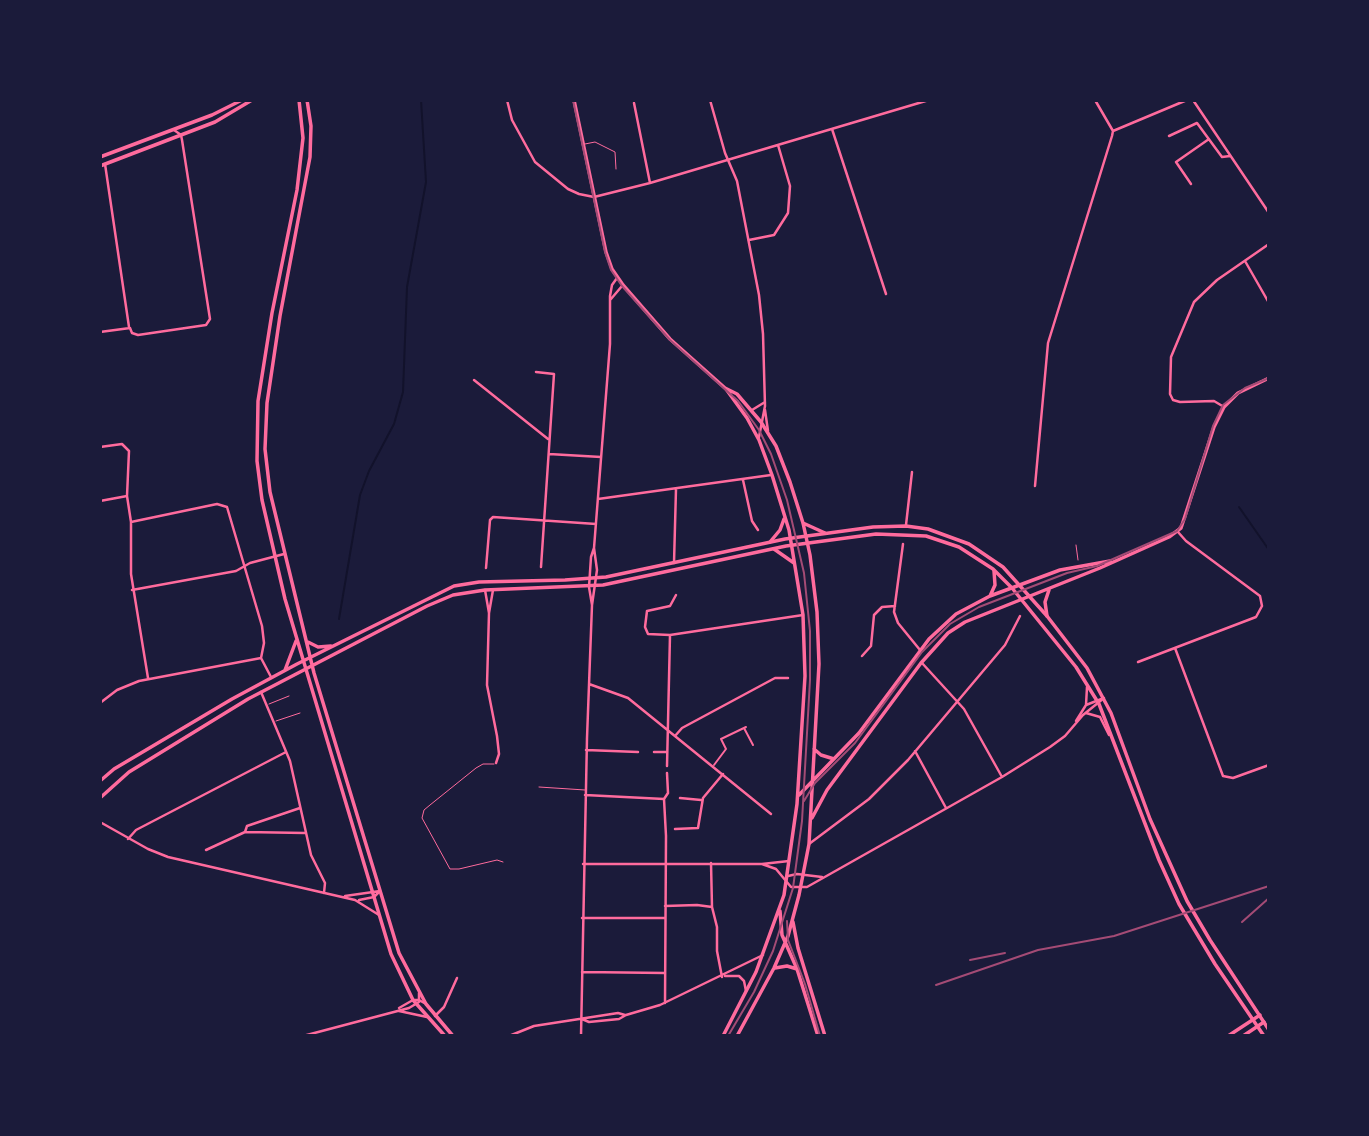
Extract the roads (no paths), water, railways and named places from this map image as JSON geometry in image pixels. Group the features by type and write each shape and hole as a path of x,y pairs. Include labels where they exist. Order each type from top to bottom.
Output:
{"main road":[{"path":"100,157 212,115 242,100"},
{"path":"102,165 215,122 252,100"},
{"path":"299,100 302,155 261,372 257,417 259,481 275,557 303,661 397,969 416,1001 445,1036"},
{"path":"307,100 311,126 310,157 280,316 267,404 267,475 313,665 399,953 426,1004 453,1036"},
{"path":"574,100 608,260 617,278 670,339 725,388 747,418 759,440 772,475 792,545 803,615 804,692 797,798 788,876 763,955 723,1036"},
{"path":"221,111 222,114 230,113"},
{"path":"212,115 215,122"},
{"path":"102,165 108,154"},
{"path":"811,820 827,790 921,663 938,642 958,625 1178,532 1185,521 1214,427 1224,407 1238,393 1269,378"},
{"path":"725,388 737,394 761,422 785,468 806,536 816,599 818,639 811,820 804,875 785,942 737,1036"},
{"path":"770,542 780,530 785,517"},
{"path":"803,523 825,533"},
{"path":"100,781 114,769 271,677 454,586 479,582 596,578 790,538 873,527 906,526 947,535 992,558 1047,616 1087,668 1104,698 1150,819 1187,901 1269,1030"},
{"path":"100,798 129,772 261,692 442,599 464,592 493,589 589,587 792,545 876,534 917,535 959,547 993,569 1017,593 1066,653 1097,702 1143,821 1191,926 1264,1036"},
{"path":"774,548 795,564"},
{"path":"797,798 859,733 920,650 945,622 990,596 1064,569 1112,560"},
{"path":"990,596 995,585 993,569"},
{"path":"1047,616 1045,599 1050,588"},
{"path":"285,670 297,639"},
{"path":"307,642 318,647 333,646"},
{"path":"814,749 834,760"},
{"path":"780,908 781,931 797,969 818,1036"},
{"path":"793,920 798,948 825,1036"},
{"path":"774,968 787,966 797,969"},
{"path":"397,969 408,974"},
{"path":"1228,1036 1260,1015"},
{"path":"1243,1036 1264,1022"}],"street":[{"path":"507,100 512,120 535,162 568,189 594,197 650,183 929,100"},
{"path":"710,100 727,160 737,181 748,240 763,326 765,404 769,434"},
{"path":"1035,486 1048,343 1113,131 1095,100"},
{"path":"1113,131 1187,100"},
{"path":"1193,100 1269,213"},
{"path":"634,103 650,183"},
{"path":"1170,136 1197,123 1222,157 1231,156"},
{"path":"832,129 886,294"},
{"path":"102,165 132,333 138,335 206,325 210,319 181,135 174,130"},
{"path":"1191,184 1176,162 1209,139"},
{"path":"748,240 776,233 788,213 790,186 778,145"},
{"path":"1224,407 1214,401 1180,402 1171,398 1170,362 1189,312 1208,288 1269,244"},
{"path":"1245,261 1269,303"},
{"path":"592,605 589,587 610,344 610,303 612,285 617,278"},
{"path":"610,303 613,294 623,285"},
{"path":"100,332 130,328"},
{"path":"536,372 554,374 541,567"},
{"path":"474,380 548,439"},
{"path":"752,411 765,404"},
{"path":"759,440 765,404"},
{"path":"100,447 122,444 129,449 127,496 131,522 132,590 148,678"},
{"path":"547,454 601,457"},
{"path":"906,526 912,472"},
{"path":"598,499 772,475"},
{"path":"743,480 752,520 758,530"},
{"path":"674,564 676,489"},
{"path":"100,501 127,496"},
{"path":"131,522 222,504 230,512 261,626 264,643 261,658 271,677"},
{"path":"486,568 491,518 596,524"},
{"path":"1138,662 1256,617 1262,606 1256,593 1186,541 1178,532"},
{"path":"903,544 895,606 898,622 920,650"},
{"path":"581,1036 586,750 592,605 597,557 594,548"},
{"path":"132,590 236,571 243,566 284,554"},
{"path":"493,589 489,614 487,685 497,734 499,754 496,763"},
{"path":"485,590 489,614"},
{"path":"676,595 671,606 646,613 645,627 648,634 670,635 803,615"},
{"path":"862,656 872,646 873,621 877,611 882,607 895,606"},
{"path":"809,844 869,799 915,751 1010,639 1020,616"},
{"path":"667,766 670,635"},
{"path":"1175,648 1223,776 1233,778 1269,765"},
{"path":"100,703 128,684 148,678 261,658"},
{"path":"921,663 964,709 1002,777"},
{"path":"675,736 682,728 775,678 788,678"},
{"path":"589,684 628,698 771,814"},
{"path":"1086,684 1086,705"},
{"path":"261,692 286,752 311,855 325,883 324,893"},
{"path":"1074,724 1086,705 1104,698"},
{"path":"762,863 776,869 793,888 801,888 1002,777 1057,743 1097,702"},
{"path":"1086,713 1100,717 1107,733 1112,737"},
{"path":"713,766 726,749 721,740 745,728 753,745"},
{"path":"586,750 638,752"},
{"path":"915,751 946,808"},
{"path":"128,839 136,830 286,752"},
{"path":"654,752 667,752"},
{"path":"665,1003 664,799 668,793 667,773"},
{"path":"675,829 698,828 701,801 723,774"},
{"path":"585,793 664,799"},
{"path":"680,798 701,801"},
{"path":"245,832 247,827 300,808"},
{"path":"100,822 128,839 167,857 355,900 379,915"},
{"path":"206,850 245,832 306,833"},
{"path":"583,864 762,863 789,860"},
{"path":"712,863 712,907 722,976"},
{"path":"788,876 822,877"},
{"path":"342,897 380,891"},
{"path":"355,900 373,897 380,891"},
{"path":"665,906 712,907"},
{"path":"582,918 665,918"},
{"path":"509,1036 534,1026 619,1019 665,1003 763,955"},
{"path":"582,972 665,973"},
{"path":"722,976 739,976 744,981 746,993"},
{"path":"435,1016 444,1007 457,978"},
{"path":"416,1001 419,993"},
{"path":"303,1036 396,1010 416,1001 426,1004"},
{"path":"396,1010 430,1019"}],"lane":[{"path":"583,144 595,142 615,152 616,169"},
{"path":"1076,545 1078,560"},
{"path":"266,704 289,696"},
{"path":"274,721 300,713"},
{"path":"496,763 476,768 424,810 422,818 450,869 497,860 503,862"},
{"path":"540,787 585,793"}],"waterway":[{"path":"339,619 360,495 369,471 394,424 403,392 407,287 426,182 421,100"},
{"path":"1239,507 1269,550"}],"tram line":[{"path":"573,100 611,270 670,340 738,401 759,430 771,454 787,500 804,573 810,631 810,680 802,821 793,888 773,951 754,992 728,1036"},
{"path":"804,801 815,783 855,743 922,652 950,624 979,607 1067,573 1097,566 1177,531 1185,519 1213,426 1223,405 1245,388 1269,378"},
{"path":"787,921 788,940 805,984 820,1036"}],"railway":[{"path":"936,985 1038,950 1114,936 1269,886"},
{"path":"1242,922 1269,898"},
{"path":"970,960 1005,953"}]}
